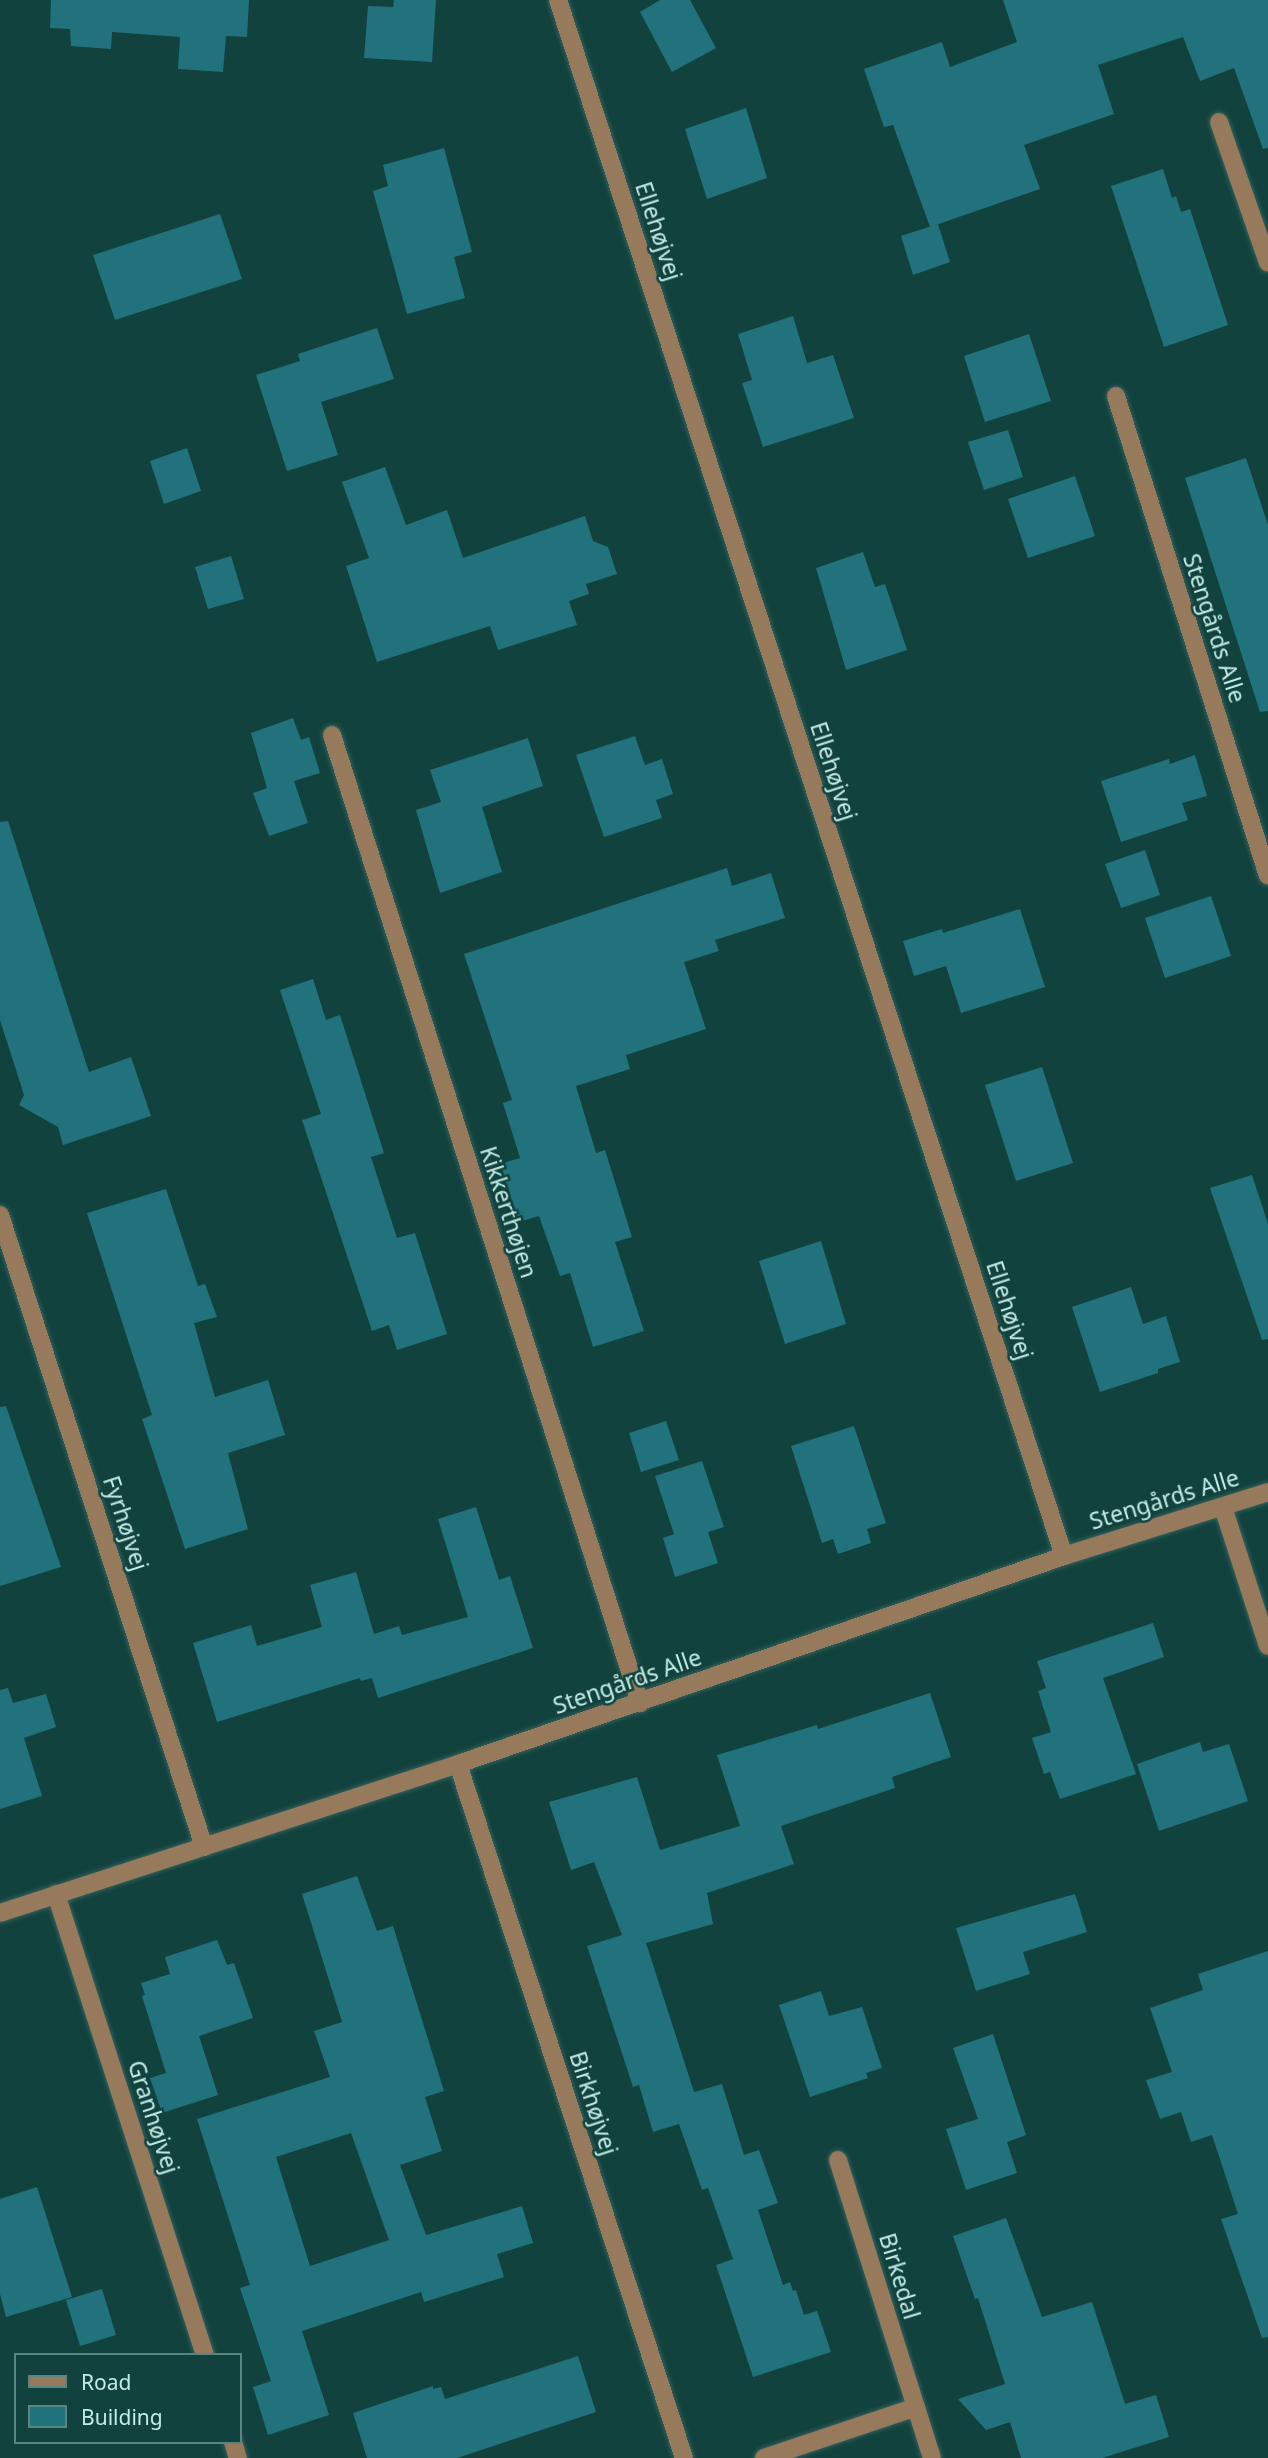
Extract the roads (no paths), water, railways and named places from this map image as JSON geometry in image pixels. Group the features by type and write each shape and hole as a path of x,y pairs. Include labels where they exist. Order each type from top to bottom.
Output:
{"street":[{"name":"Ellehøjvej","path":"558,0 1065,1556"},
{"path":"1219,122 1268,262"},
{"name":"Stengårds Alle","path":"1116,396 1268,876"},
{"name":"Kikkerthøjen","path":"332,735 640,1703"},
{"name":"Fyrhøjvej","path":"0,1215 204,1847"},
{"name":"Stengårds Alle","path":"0,1913 640,1703 1065,1556 1268,1492"},
{"path":"1223,1507 1268,1646"},
{"name":"Birkhøjvej","path":"458,1764 684,2458"},
{"name":"Granhøjvej","path":"56,1894 204,2353"},
{"name":"Birkedal","path":"838,2160 932,2458"},
{"path":"764,2458 916,2407"}]}
